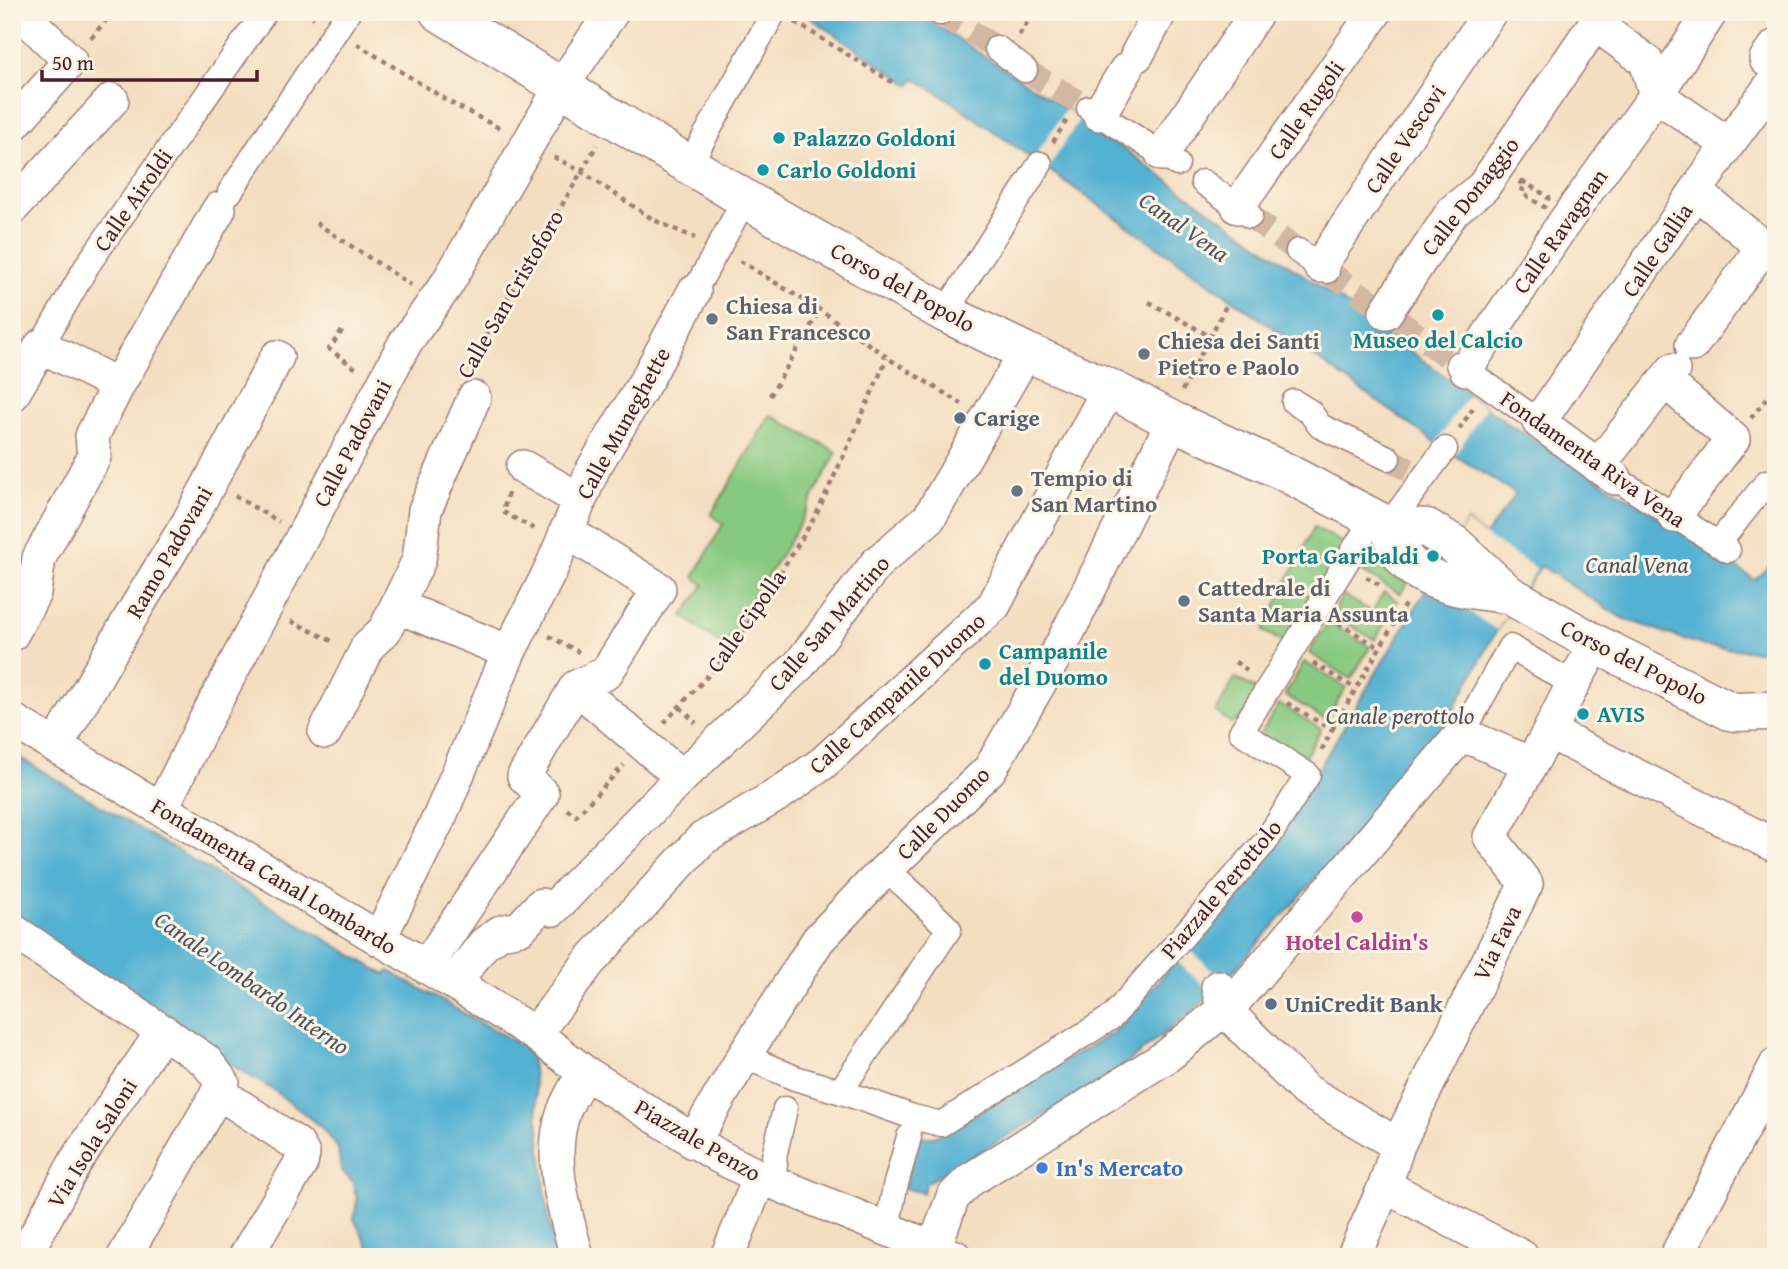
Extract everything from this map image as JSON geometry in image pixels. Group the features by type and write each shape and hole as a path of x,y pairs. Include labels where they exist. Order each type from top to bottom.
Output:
{"street":[{"path":"12,126 70,61 20,12"},
{"name":"Calle Airoldi","path":"12,396 88,264 265,12"},
{"name":"Corso del Popolo","path":"439,12 745,199 945,313 1281,470 1380,522 1427,528 1455,545 1513,597 1596,644 1730,711 1773,712"},
{"name":"Calle Padovani","path":"161,809 405,343 447,284 561,87 612,12"},
{"path":"1160,12 1131,63 1094,111 1170,159 1257,12"},
{"name":"Calle Rugoli","path":"1244,212 1374,12"},
{"name":"Calle Vescovi","path":"1315,263 1490,12"},
{"name":"Calle Ravagnan","path":"1462,367 1656,95 1711,12"},
{"path":"689,165 783,16"},
{"path":"1599,18 1646,61 1656,95 1728,144"},
{"name":"Calle Donaggio","path":"1387,312 1453,211 1483,187 1599,18"},
{"path":"12,634 34,593 39,558 94,457 92,436 118,386 224,200 342,21"},
{"name":"Calle Gallia","path":"1539,422 1775,77 1766,58 1776,46"},
{"path":"997,48 1025,70"},
{"path":"12,208 112,100"},
{"path":"945,313 1045,155"},
{"path":"1203,182 1244,212"},
{"path":"1607,472 1677,365 1769,239 1696,192"},
{"name":"Calle Muneghette","path":"379,939 440,816 509,652 564,538 593,469 648,377 745,199"},
{"path":"41,346 118,386"},
{"name":"Calle San Martino","path":"440,975 501,932 520,928 541,905 553,909 682,777 800,664 877,563 929,518 1026,352"},
{"name":"Ramo Padovani","path":"56,746 188,523 277,357"},
{"path":"1674,516 1733,439 1677,365"},
{"name":"Fondamenta Riva Vena","path":"1462,367 1607,472 1723,547 1767,482"},
{"name":"Calle Campanile Duomo","path":"535,1034 590,961 702,839 779,794 823,763 994,605 1109,388"},
{"name":"Calle San Cristoforo","path":"325,732 362,656 368,646 385,630 419,561 425,510 474,398"},
{"path":"1294,402 1310,412 1320,426 1388,458"},
{"name":"Calle Duomo","path":"693,1142 818,940 990,769 1063,642 1171,420"},
{"path":"1308,775 1241,732 1345,564 1445,449"},
{"path":"523,467 580,500"},
{"name":"Corso del Popolo","path":"1380,522 1408,563 1407,591"},
{"path":"440,975 542,794 524,776 576,687 606,673 659,589 564,538"},
{"name":"Corso del Popolo","path":"1407,591 1432,577 1467,590 1513,597"},
{"path":"397,606 509,652"},
{"name":"Via Fava","path":"1353,1257 1385,1186 1398,1145 1526,884 1490,836 1596,644"},
{"path":"1221,998 1236,999 1462,734 1510,647 1573,684"},
{"path":"576,687 682,777"},
{"name":"Fondamenta Canal Lombardo","path":"12,720 535,1034"},
{"path":"1549,732 1776,846"},
{"path":"1462,734 1531,764"},
{"name":"Piazzale Perottolo","path":"744,1056 795,1078 941,1124 1112,1017 1266,841 1308,775"},
{"path":"842,1092 949,929 886,871"},
{"path":"17,943 163,1031 205,1060 223,1083 124,1257"},
{"path":"1221,998 1305,1090 1398,1145"},
{"path":"927,1250 953,1197 970,1180 1167,1056 1221,998"},
{"name":"Via Isola Saloni","path":"24,1257 76,1161 163,1031"},
{"name":"Piazzale Penzo","path":"535,1034 584,1072 720,1157 769,1166 927,1250"},
{"path":"1676,1257 1776,1065"},
{"path":"577,1257 561,1196 558,1141 564,1111 584,1072"},
{"path":"218,1092 297,1144 303,1154 301,1163 245,1257"},
{"path":"727,1257 769,1166 785,1109"},
{"path":"890,1213 909,1137"},
{"path":"1385,1186 1522,1257"}],"path":[{"path":"304,12 342,21 453,104 582,172 654,220 718,248 820,310 887,358 987,419"},
{"path":"783,16 892,82"},
{"name":"Calle San Cristoforo","path":"474,398 457,386 612,118"},
{"path":"1045,155 1066,122"},
{"path":"1522,181 1549,197 1544,207 1521,193 1523,190 1518,186 1522,181"},
{"path":"316,223 435,300"},
{"path":"1149,302 1211,337"},
{"path":"1171,420 1228,302"},
{"path":"770,396 820,310"},
{"path":"342,331 328,349 382,386"},
{"name":"Calle Cipolla","path":"542,794 554,799 576,816 730,652 817,513 887,358"},
{"path":"523,467 509,490 503,512 564,538"},
{"path":"211,481 303,536"},
{"path":"1345,564 1386,589"},
{"path":"1308,775 1380,648 1407,591"},
{"path":"265,608 362,656"},
{"path":"1317,610 1380,648"},
{"path":"524,622 594,661 606,673"},
{"path":"1292,650 1356,689"},
{"path":"1235,662 1251,671 1266,691 1332,730"}],"green space":[{"path":"770,415 837,452 796,530 724,647 683,616 704,585 694,577 723,524 711,515"},
{"path":"1314,527 1345,544 1285,643 1263,631"},
{"path":"1366,558 1408,583 1400,594 1359,570"},
{"path":"1384,592 1398,601 1375,640 1332,615 1343,595 1372,612"},
{"path":"1328,622 1370,647 1351,679 1309,653"},
{"path":"1304,662 1346,687 1326,720 1285,695"},
{"path":"1235,678 1258,690 1241,718 1231,723 1216,712"},
{"path":"1279,704 1321,729 1301,764 1258,738"}],"water":[{"name":"Canal Vena","path":"802,12 916,12 1082,119 1366,318 1509,424 1755,580 1776,560 1776,651 1704,646 1622,618 1541,566 1497,630 1434,746 1213,994 1121,1068 926,1183 923,1193 904,1188 918,1137 934,1137 1114,1032 1176,961 1278,836 1467,522 1485,536 1516,494 1445,449 955,104 915,78 910,85"},
{"name":"Canale Lombardo Interno","path":"12,753 386,975 389,971 531,1051 548,1218 558,1257 374,1257 354,1219 357,1200 353,1182 341,1170 338,1148 321,1127 275,1091 233,1066 12,915"}],"pier":[{"path":"1066,109 1080,118 1048,169 1033,160"},
{"path":"1468,395 1486,407 1455,455 1436,443"},
{"path":"1467,522 1537,569 1497,630 1446,597 1426,590"},
{"path":"1188,948 1223,981 1213,994 1176,961"}],"tunnel":[{"path":"940,13 997,48"},
{"path":"1025,70 1089,108"},
{"path":"1250,216 1298,251"},
{"path":"1327,271 1375,304"},
{"path":"1398,321 1458,364"},
{"path":"1388,458 1416,474"}],"place":[{"name":"Palazzo Goldoni","path":"779,138"},
{"name":"Carlo Goldoni","path":"763,170"},
{"name":"Museo del Calcio","path":"1438,315"},
{"name":"Chiesa di San Francesco","path":"712,319"},
{"name":"Chiesa dei Santi Pietro e Paolo","path":"1144,354"},
{"name":"Carige","path":"960,418"},
{"name":"Tempio di San Martino","path":"1017,491"},
{"name":"Porta Garibaldi","path":"1433,556"},
{"name":"Cattedrale di Santa Maria Assunta","path":"1184,601"},
{"name":"Campanile del Duomo","path":"985,664"},
{"name":"AVIS","path":"1583,714"},
{"name":"Hotel Caldin's","path":"1357,917"},
{"name":"UniCredit Bank","path":"1271,1004"},
{"name":"In's Mercato","path":"1042,1168"}],"water label":[{"name":"Canale perottolo","path":"1400,716"}]}
